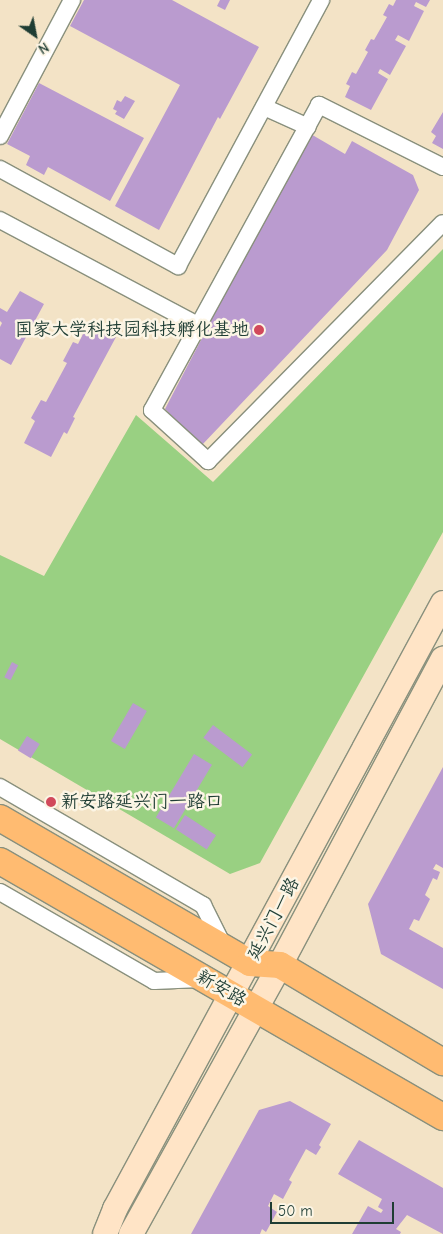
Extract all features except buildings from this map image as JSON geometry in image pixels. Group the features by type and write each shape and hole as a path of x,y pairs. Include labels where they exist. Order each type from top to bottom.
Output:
{"main road":[{"name":"新安路","path":"0,818 250,963 280,966 443,1062"},
{"name":"新安路","path":"0,861 443,1116"}],"street":[{"path":"0,136 72,0"},
{"path":"0,169 178,266 322,0"},
{"path":"443,167 319,105 152,410 208,461 443,223"},
{"path":"264,107 308,127"},
{"path":"0,220 199,326"},
{"name":"延兴门一路","path":"104,1234 115,1209 250,963 443,603"},
{"name":"延兴门一路","path":"131,1234 280,966 443,659"},
{"path":"0,787 203,905 225,949"},
{"path":"0,892 154,981 203,978"}],"green space":[{"path":"443,249 443,532 260,863 230,874 0,739 0,555 44,576 136,415 213,482"}],"place":[{"name":"国家大学科技园科技孵化基地","path":"259,330"},
{"name":"新安路延兴门一路口","path":"51,802"}]}
